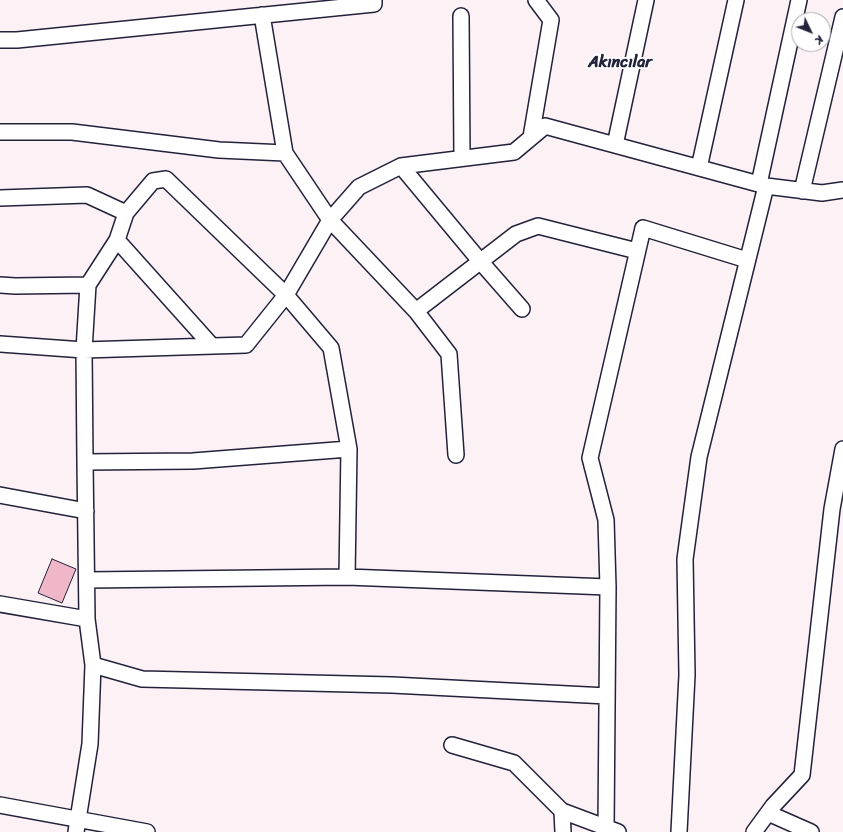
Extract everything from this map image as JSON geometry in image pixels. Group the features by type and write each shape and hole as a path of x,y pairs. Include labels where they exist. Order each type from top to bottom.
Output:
{"street":[{"path":"276,0 285,13"},
{"path":"0,40 17,40 374,4 374,0"},
{"path":"531,137 551,20 536,0"},
{"path":"616,146 646,0"},
{"path":"699,168 736,0"},
{"path":"679,832 687,674 685,559 699,457 747,260 799,0"},
{"path":"262,15 285,153 330,220 416,312 449,354 456,455"},
{"path":"461,16 462,158"},
{"path":"802,191 843,17"},
{"path":"0,344 84,350 246,345 286,295 330,220 359,187 401,166 514,152 545,126 762,185 822,193 843,190"},
{"path":"0,132 72,132 219,150 285,153"},
{"path":"401,166 522,310"},
{"path":"77,826 90,744 93,666 87,619 84,350 88,285 117,240 126,213 153,181 166,179 286,295 331,348 349,449 347,577"},
{"path":"0,198 87,195 126,213"},
{"path":"416,312 516,234 538,226 637,251"},
{"path":"452,745 514,763 562,811 612,830 607,696 608,587 606,520 590,458 637,251 643,228 747,260"},
{"path":"117,240 212,346"},
{"path":"0,285 88,285"},
{"path":"85,462 193,461 349,449"},
{"path":"754,832 768,813 802,775 832,509 843,449"},
{"path":"0,495 86,511"},
{"path":"87,580 347,577 608,587"},
{"path":"0,604 87,619"},
{"path":"93,666 142,680 392,685 607,696"},
{"path":"0,805 77,826 147,832"},
{"path":"562,811 563,832"},
{"path":"768,813 811,832"}],"building":[{"path":"52,559 76,569 62,603 38,593"}],"district":[{"name":"Akıncılar","path":"620,63"}]}
